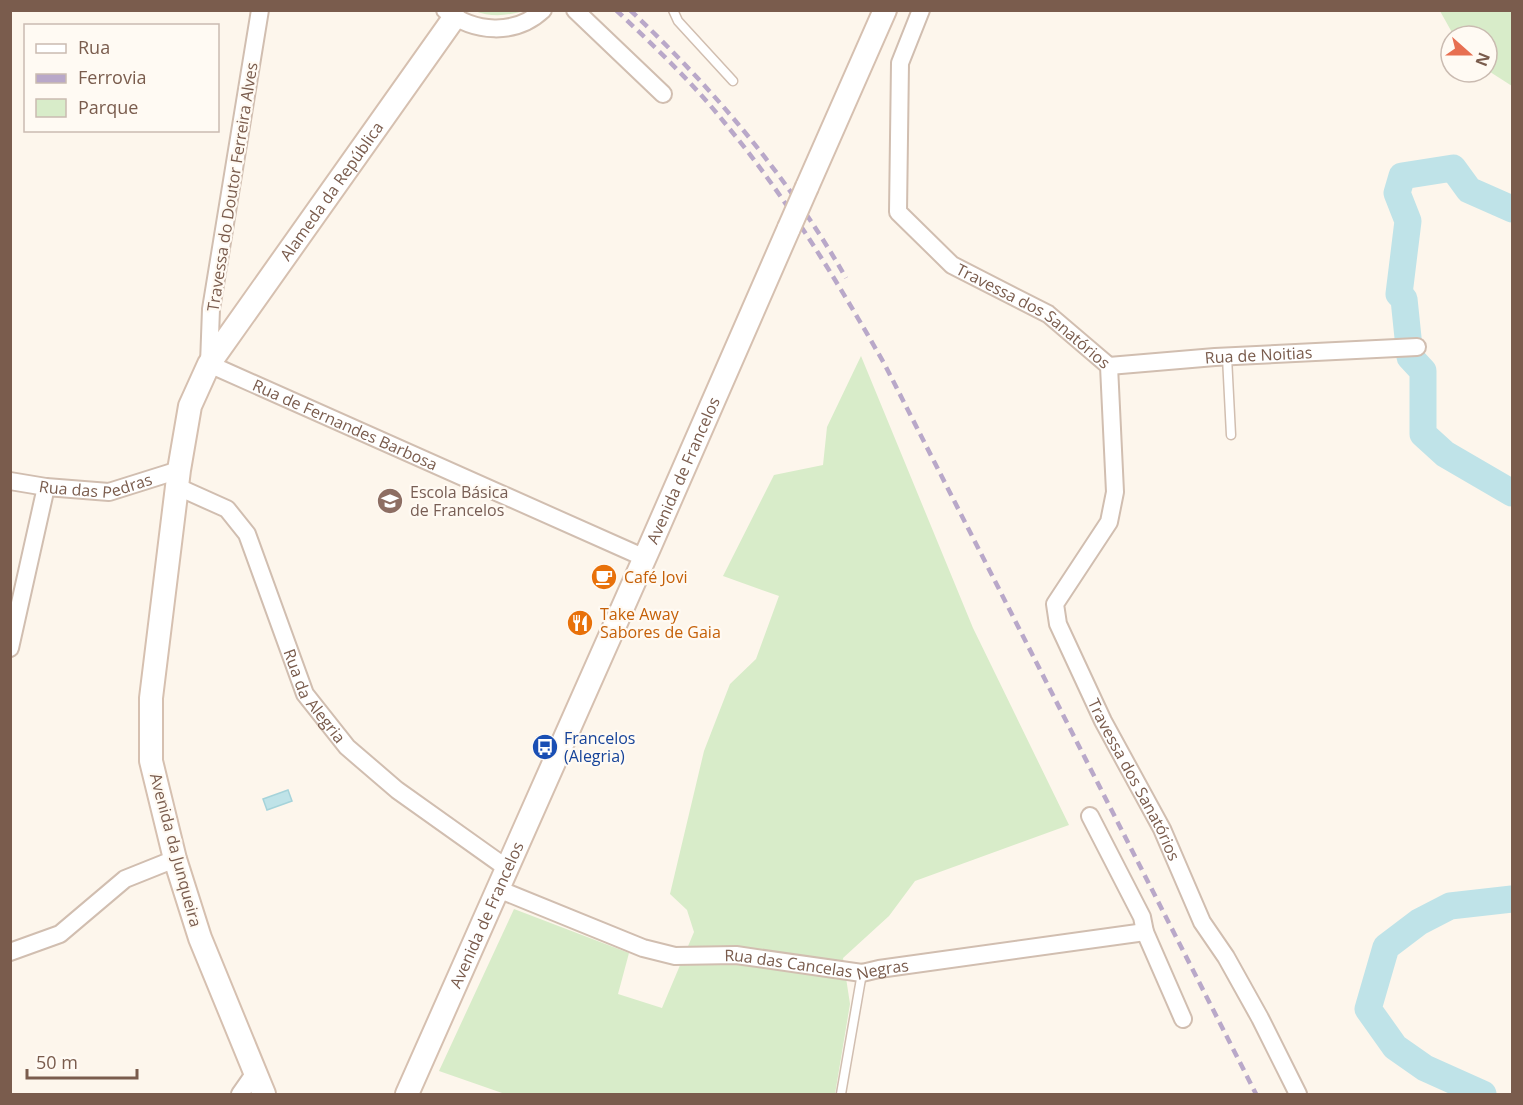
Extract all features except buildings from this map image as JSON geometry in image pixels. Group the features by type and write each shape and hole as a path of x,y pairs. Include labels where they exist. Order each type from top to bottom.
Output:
{"main road":[{"name":"Avenida de Francelos","path":"407,1095 885,10"},
{"name":"Alameda da República","path":"179,479 190,406 209,364 449,14"},
{"name":"Avenida da Junqueira","path":"179,479 151,698 151,761 175,859 200,938 264,1095"}],"street":[{"name":"Travessa do Doutor Ferreira Alves","path":"209,364 211,309 260,10"},
{"path":"449,14 482,28 504,30 533,20 543,10"},
{"path":"575,10 663,94"},
{"name":"Travessa dos Sanatórios","path":"921,10 900,63 898,212 952,265 1048,314 1109,366 1115,492 1109,522 1055,604 1058,624 1104,721 1162,829 1202,922 1221,949 1260,1018 1298,1095"},
{"name":"Rua de Noitias","path":"1109,366 1413,347"},
{"name":"Rua de Fernandes Barbosa","path":"209,364 645,558"},
{"name":"Rua das Pedras","path":"10,481 46,487 109,492 179,479"},
{"name":"Rua da Alegria","path":"179,479 227,509 248,534 305,694 347,747 503,879"},
{"path":"10,648 46,487"},
{"path":"1090,816 1142,917 1145,932 1183,1019"},
{"path":"10,952 60,934 125,879 175,859"},
{"name":"Rua das Cancelas Negras","path":"503,879 643,948 675,957 736,955 861,973 1145,932"},
{"path":"240,1095 254,1074"}],"lane":[{"path":"673,10 678,21 733,81"},
{"path":"1227,357 1231,435"},
{"path":"841,1095 861,973"}],"green space":[{"path":"474,11 524,11 499,15"},
{"path":"1440,11 1512,11 1512,86 1499,78 1499,24 1447,24"},
{"path":"861,356 973,628 1069,825 915,881 889,916 843,958 850,1004 835,1094 505,1094 439,1071 514,909 629,953 618,994 662,1008 694,932 687,910 670,894 704,751 730,684 756,659 779,596 723,576 774,475 823,465 827,427"}],"water":[{"path":"288,790 292,801 267,810 263,799"}],"waterway":[{"path":"1512,209 1469,190 1453,168 1402,176 1397,193 1408,221 1399,294 1404,299 1410,357 1423,371 1423,434 1445,454 1512,493"},
{"path":"1483,1094 1425,1068 1395,1047 1368,1009 1386,947 1419,922 1450,906 1512,899"}],"railway":[{"path":"616,10 686,78 712,107 769,180 848,301 885,365 1256,1094"},
{"path":"630,10 691,71 748,136 800,205 846,278"}],"place":[{"name":"Escola Básica de Francelos","path":"390,501"},
{"name":"Café Jovi","path":"604,577"},
{"name":"Take Away Sabores de Gaia","path":"580,623"},
{"name":"Francelos (Alegria)","path":"545,747"}]}
